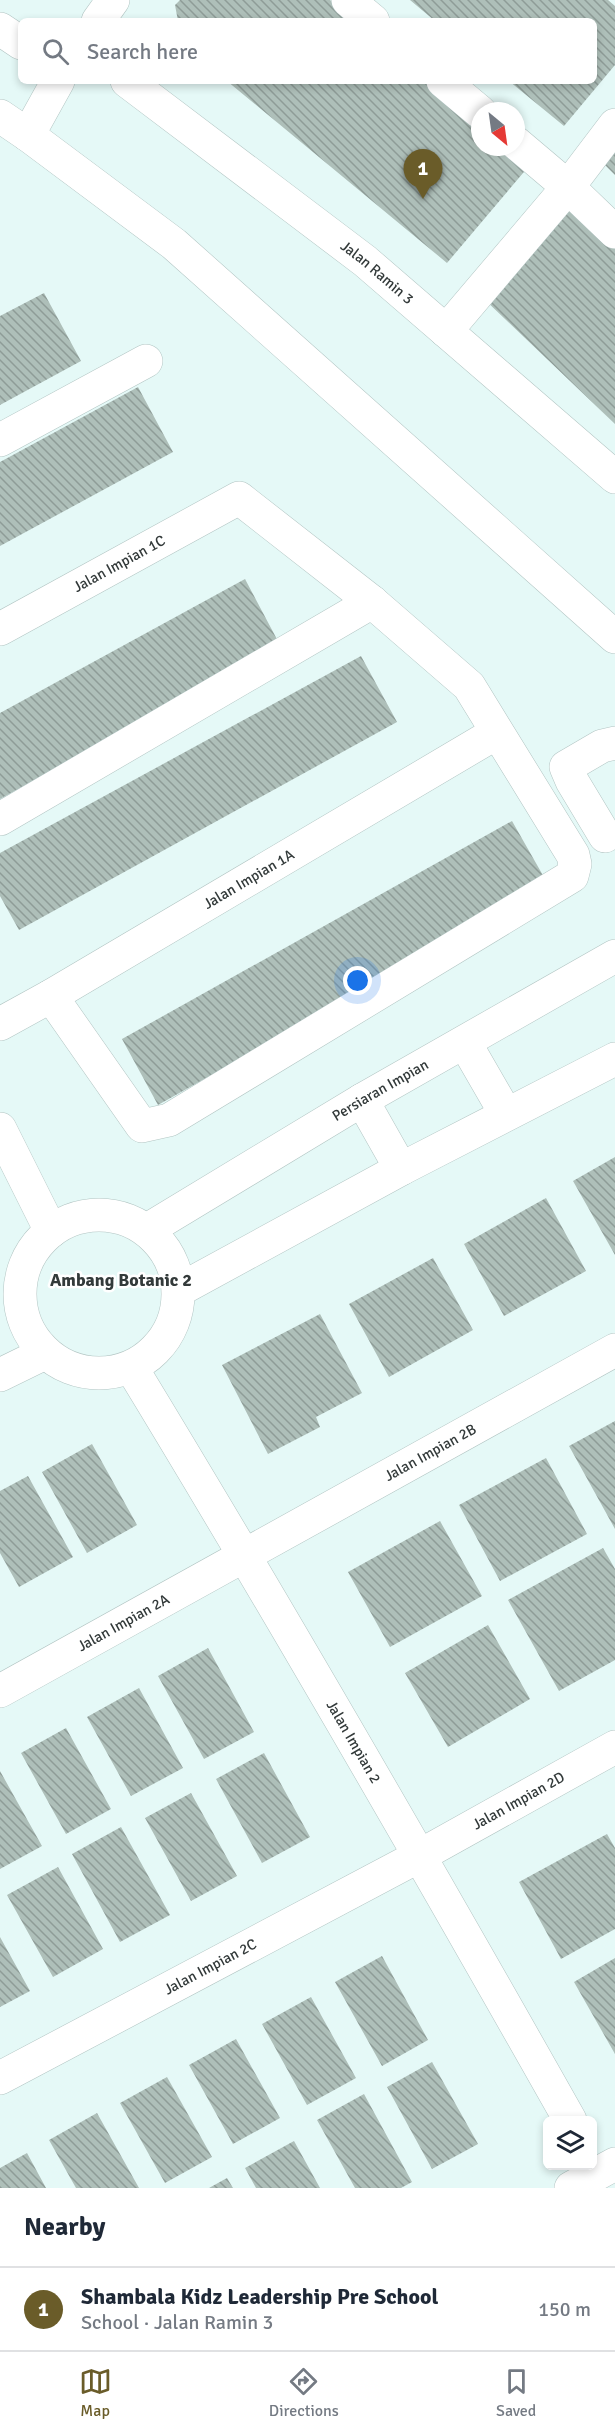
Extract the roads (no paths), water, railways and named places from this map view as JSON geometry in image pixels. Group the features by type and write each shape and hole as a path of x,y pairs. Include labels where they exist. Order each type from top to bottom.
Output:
{"street":[{"path":"100,18 113,0"},
{"path":"348,0 369,18"},
{"path":"0,29 18,41"},
{"path":"28,135 56,84"},
{"name":"Jalan Ramin 3","path":"132,84 365,261 615,477"},
{"path":"447,84 471,104"},
{"path":"0,116 174,244 615,637"},
{"path":"447,331 568,187 615,125"},
{"path":"525,151 568,187 615,232"},
{"path":"0,440 146,361"},
{"name":"Jalan Impian 1C","path":"0,629 239,498 372,602"},
{"path":"0,819 372,602 469,686 573,855 576,864 572,876 170,1120 142,1126 51,996"},
{"name":"Jalan Impian 1A","path":"0,1024 496,733"},
{"path":"610,833 572,781 566,767 602,746 615,742"},
{"path":"557,831 610,833"},
{"name":"Persiaran Impian","path":"147,1230 362,1100 615,956"},
{"path":"465,1043 506,1114"},
{"path":"179,1290 401,1169 615,1059"},
{"path":"362,1100 401,1169"},
{"path":"0,1129 51,1231"},
{"path":"109,1215 129,1220 147,1230 170,1256 179,1290 177,1309 171,1328 161,1344 147,1357 131,1367 109,1373 86,1372 64,1365 45,1353 30,1335 22,1313 10,1297 35,1248 51,1231 69,1221 89,1216 109,1215"},
{"name":"Jalan Impian 2B","path":"246,1554 615,1350"},
{"path":"0,1375 45,1353"},
{"name":"Jalan Impian 2","path":"131,1367 246,1554 421,1855 567,2116"},
{"name":"Jalan Impian 2A","path":"0,1691 246,1554"},
{"name":"Jalan Impian 2D","path":"421,1855 615,1747"},
{"name":"Jalan Impian 2C","path":"0,2078 421,1855"},
{"path":"571,2188 604,2171"}],"place":[{"name":"Shambala Kidz Leadership Pre School","path":"423,199"}],"district":[{"name":"Ambang Botanic 2","path":"121,1280"}]}
